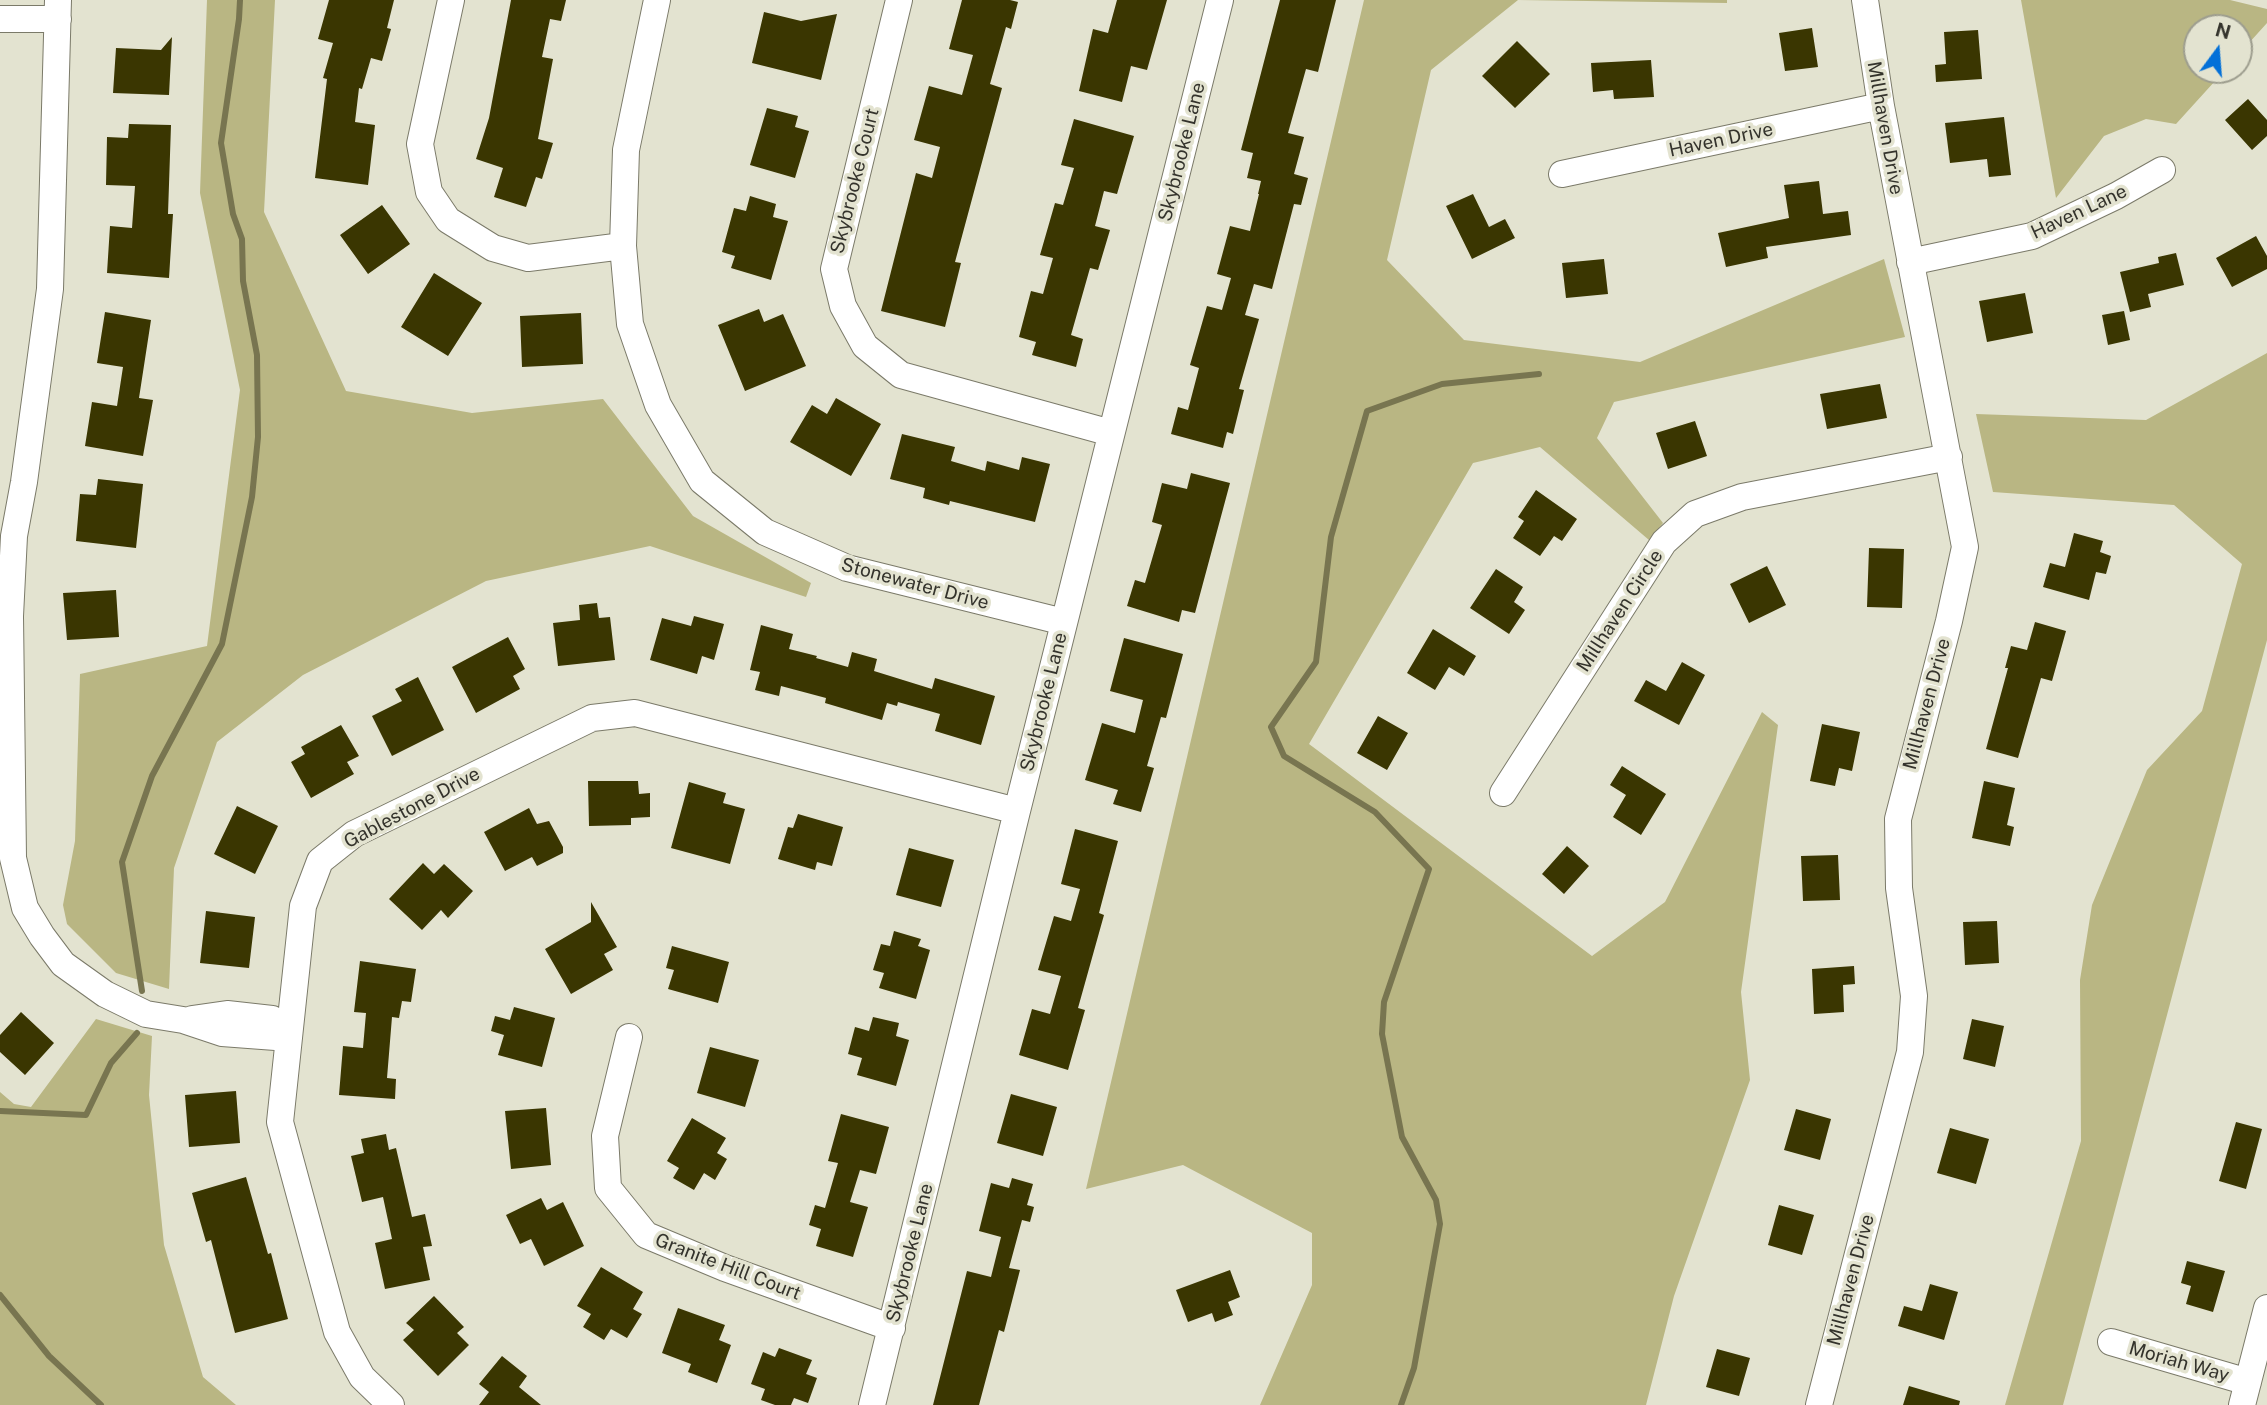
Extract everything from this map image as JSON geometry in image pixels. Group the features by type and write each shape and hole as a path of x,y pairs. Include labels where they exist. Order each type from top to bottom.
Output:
{"street":[{"path":"451,0 420,144 429,192 448,220 493,248 528,258 623,246"},
{"name":"Stonewater Drive","path":"657,0 626,150 623,246 630,324 658,405 702,481 765,532 847,568 1064,622"},
{"name":"Skybrooke Court","path":"899,0 834,269 843,306 865,346 901,374 1111,433"},
{"name":"Skybrooke Lane","path":"872,1405 1220,0"},
{"name":"Millhaven Drive","path":"1819,1405 1910,1052 1914,996 1899,888 1898,819 1949,621 1965,547 1881,106 1864,0"},
{"path":"0,19 58,10 50,289 24,482 7,536 13,858 25,908 63,964 105,994 146,1014 183,1020 222,1033 290,1030"},
{"name":"Haven Drive","path":"1562,174 1881,106"},
{"name":"Haven Lane","path":"1910,262 2032,236 2116,196 2162,170"},
{"name":"Millhaven Circle","path":"1503,793 1664,542 1695,514 1742,498 1949,457"},
{"name":"Gablestone Drive","path":"391,1405 362,1377 337,1332 281,1122 303,906 320,861 354,834 592,718 635,713 1017,811"},
{"name":"Granite Hill Court","path":"629,1037 605,1136 608,1188 646,1235 724,1268 892,1328"},
{"path":"2245,1393 2267,1308"},
{"name":"Moriah Way","path":"2111,1342 2245,1393"}],"shaded area":[{"path":"207,0 275,0 264,212 346,391 472,413 603,399 693,516 811,583 806,597 650,546 486,581 303,675 217,742 174,868 169,989 116,973 67,924 63,905 75,841 80,674 207,646 240,390 200,193"},
{"path":"1364,0 1518,0 1431,70 1387,260 1464,340 1640,362 1884,259 1905,337 1614,402 1597,438 1663,523 1649,540 1540,447 1473,463 1309,744 1592,956 1665,902 1762,712 1778,725 1741,992 1750,1080 1674,1296 1646,1405 1260,1405 1312,1285 1312,1233 1183,1165 1086,1189"},
{"path":"1518,0 1727,0 1727,3"},
{"path":"2021,0 2230,0 2267,9 2267,23 2253,38 2253,14 2183,14 2183,84 2212,84 2176,124 2146,119 2104,136 2056,198"},
{"path":"2267,353 2267,640 2063,1405 2005,1405 2081,1141 2080,980 2092,905 2147,770 2202,711 2242,564 2174,505 1993,492 1976,414 2146,420"},
{"path":"96,1019 152,1036 149,1095 164,1245 203,1377 236,1405 0,1405 0,1092 14,1104 31,1107"}],"building":[{"path":"329,0 394,0 387,28 391,29 382,61 371,58 362,89 359,88 355,122 375,125 368,185 315,178 327,79 323,78 333,43 318,39"},
{"path":"511,0 566,0 561,21 550,19 542,57 553,59 538,139 553,143 542,179 536,177 526,207 494,197 503,168 476,159 489,118"},
{"path":"962,0 1018,2 1011,29 1006,27 990,84 1002,88 955,262 961,263 945,327 881,311 916,173 932,178 940,147 914,140 929,86 962,95 973,55 949,49"},
{"path":"1117,0 1167,0 1147,70 1131,66 1122,102 1079,91 1093,29 1108,33"},
{"path":"1280,0 1336,0 1318,72 1306,69 1288,133 1304,137 1294,174 1308,178 1301,205 1294,204 1272,289 1254,284 1245,315 1259,319 1239,389 1244,390 1233,434 1227,432 1223,448 1171,434 1178,407 1188,410 1199,368 1190,365 1207,306 1222,310 1231,278 1217,274 1230,226 1250,231 1261,181 1247,178 1253,153 1241,150"},
{"path":"764,12 801,21 837,14 821,80 752,63"},
{"path":"1812,28 1818,67 1785,71 1779,33"},
{"path":"1978,30 1982,79 1936,82 1935,65 1946,64 1944,32"},
{"path":"172,37 169,95 113,93 116,48 161,50"},
{"path":"1517,41 1550,74 1515,108 1482,76"},
{"path":"1651,60 1654,97 1614,99 1613,90 1593,92 1591,63"},
{"path":"2248,99 2267,120 2267,136 2252,150 2225,120"},
{"path":"767,108 798,116 795,127 809,131 795,178 750,165"},
{"path":"2004,117 2011,175 1989,177 1987,159 1950,163 1945,123"},
{"path":"1074,119 1134,136 1117,194 1104,191 1095,226 1110,230 1098,270 1090,268 1071,335 1083,339 1076,367 1032,355 1036,342 1019,337 1031,291 1043,294 1053,258 1040,255 1055,203 1063,205 1074,168 1061,165"},
{"path":"129,124 171,125 168,214 173,214 169,278 107,273 110,226 132,228 135,186 106,185 107,137 128,138"},
{"path":"1819,181 1823,214 1848,211 1851,235 1766,247 1768,258 1726,267 1718,233 1789,218 1784,185"},
{"path":"1473,194 1489,227 1505,219 1515,238 1472,259 1446,206"},
{"path":"750,196 776,204 773,217 788,221 771,280 731,268 735,256 722,252 734,208 746,211"},
{"path":"382,205 410,244 368,274 340,235"},
{"path":"2256,236 2267,256 2267,269 2232,287 2216,258"},
{"path":"2176,253 2184,285 2148,294 2151,307 2130,312 2120,272 2159,263 2158,257"},
{"path":"1604,259 1608,294 1566,298 1562,263"},
{"path":"434,273 482,303 448,356 401,327"},
{"path":"2025,293 2033,333 1987,342 1979,301"},
{"path":"759,309 764,322 783,314 806,366 745,391 718,325"},
{"path":"2124,311 2130,340 2108,345 2102,315"},
{"path":"105,312 151,320 139,398 153,400 143,456 85,446 92,402 117,406 123,367 97,363"},
{"path":"581,313 583,364 522,367 520,316"},
{"path":"1880,384 1887,418 1827,429 1820,394"},
{"path":"836,398 881,424 851,476 790,442 812,405 827,414"},
{"path":"1695,421 1707,456 1668,469 1656,433"},
{"path":"902,434 955,447 951,461 985,471 987,461 1019,470 1022,457 1050,464 1035,522 950,501 949,505 923,498 925,488 890,479"},
{"path":"1191,473 1230,483 1195,613 1182,610 1179,622 1127,606 1135,580 1145,583 1162,525 1152,522 1162,483 1187,489"},
{"path":"98,479 143,484 136,548 76,541 80,494 96,495"},
{"path":"1536,490 1577,519 1562,541 1554,536 1540,556 1513,538 1524,521 1518,517"},
{"path":"2074,533 2103,541 2100,552 2111,556 2106,574 2096,572 2089,600 2043,587 2050,563 2065,567"},
{"path":"1869,548 1904,549 1902,608 1867,607"},
{"path":"1767,566 1786,605 1749,623 1730,584"},
{"path":"1496,569 1523,587 1514,602 1525,610 1509,634 1470,608"},
{"path":"116,590 119,637 67,640 63,593"},
{"path":"597,603 599,618 610,617 615,660 558,666 553,623 580,620 579,605"},
{"path":"694,616 724,624 714,660 702,656 697,674 650,660 662,618 691,626"},
{"path":"2035,622 2066,631 2052,681 2041,678 2018,758 1986,749 2008,668 2005,668 2011,646 2027,650"},
{"path":"761,625 793,634 789,649 817,656 816,658 848,667 852,652 877,659 874,671 932,689 935,678 995,696 981,745 935,731 940,714 898,702 897,706 887,703 882,720 825,703 826,698 781,686 779,696 755,690 760,672 750,670"},
{"path":"1433,629 1476,656 1464,676 1449,667 1435,690 1407,673"},
{"path":"508,637 525,669 513,676 520,689 476,713 452,667"},
{"path":"1124,638 1183,654 1166,718 1161,717 1147,766 1154,768 1141,812 1113,804 1118,790 1085,780 1102,723 1135,733 1143,700 1110,691"},
{"path":"1682,662 1705,675 1679,725 1634,701 1646,680 1666,691"},
{"path":"418,677 444,730 392,756 372,716 402,701 395,689"},
{"path":"1378,716 1408,733 1387,770 1357,753"},
{"path":"1822,724 1860,732 1852,771 1839,768 1835,786 1810,781"},
{"path":"341,725 359,756 347,762 354,774 311,798 291,762 305,754 301,747"},
{"path":"1622,766 1666,794 1641,835 1613,817 1626,795 1610,785"},
{"path":"588,781 638,781 639,794 650,793 650,817 631,818 631,825 589,826"},
{"path":"1984,781 2015,788 2007,825 2014,827 2010,846 1972,838"},
{"path":"689,782 726,793 723,803 745,809 730,864 671,848"},
{"path":"237,806 278,826 255,874 214,854"},
{"path":"529,808 537,824 549,821 563,847 563,853 537,866 532,857 505,871 484,832"},
{"path":"798,814 843,827 832,866 817,862 815,870 778,859 788,827 793,828"},
{"path":"1075,829 1118,841 1099,913 1104,915 1078,1008 1085,1010 1068,1070 1019,1055 1032,1009 1050,1014 1061,976 1038,970 1054,916 1071,921 1080,889 1061,884"},
{"path":"1567,846 1589,866 1564,894 1542,874"},
{"path":"909,848 954,860 941,907 896,895"},
{"path":"1838,855 1840,900 1803,901 1801,856"},
{"path":"423,863 434,874 444,864 473,891 448,918 441,910 422,930 389,899"},
{"path":"591,902 617,947 604,954 613,970 571,994 545,949 591,922"},
{"path":"206,911 255,917 249,968 200,963"},
{"path":"1997,921 1999,963 1965,965 1963,922"},
{"path":"894,931 921,939 918,946 930,950 916,999 879,988 884,973 873,970 881,944 890,946"},
{"path":"672,946 729,962 718,1003 668,989 674,970 666,968"},
{"path":"360,961 416,969 411,1002 402,1001 399,1018 392,1017 387,1078 396,1079 395,1099 339,1095 343,1046 363,1048 366,1013 354,1012"},
{"path":"1854,966 1855,984 1843,985 1844,1012 1814,1014 1812,969"},
{"path":"514,1007 555,1018 542,1067 498,1055 504,1035 491,1031 495,1016 510,1020"},
{"path":"21,1012 54,1043 25,1075 0,1052 0,1035"},
{"path":"873,1017 899,1023 896,1036 909,1040 896,1086 857,1075 862,1058 848,1054 855,1027 869,1031"},
{"path":"1972,1019 2004,1026 1995,1067 1963,1059"},
{"path":"710,1047 759,1060 745,1107 697,1093"},
{"path":"236,1091 240,1143 189,1147 185,1095"},
{"path":"1011,1094 1057,1107 1043,1156 997,1143"},
{"path":"546,1108 551,1165 511,1169 505,1111"},
{"path":"1796,1109 1831,1119 1820,1160 1784,1150"},
{"path":"841,1114 889,1127 876,1174 860,1170 850,1202 868,1207 853,1257 816,1246 821,1229 809,1225 815,1205 825,1208 838,1163 828,1161"},
{"path":"692,1118 726,1138 717,1153 727,1159 715,1180 704,1173 694,1190 673,1178 679,1168 667,1161"},
{"path":"2236,1122 2262,1129 2246,1189 2219,1181"},
{"path":"1950,1128 1989,1139 1976,1184 1937,1173"},
{"path":"386,1134 389,1150 396,1148 412,1217 425,1214 432,1246 423,1247 430,1280 385,1289 375,1243 392,1239 383,1197 362,1202 351,1156 364,1153 361,1139"},
{"path":"246,1177 268,1254 271,1253 288,1319 235,1333 211,1240 206,1242 192,1193"},
{"path":"1012,1178 1033,1184 1027,1205 1034,1207 1030,1222 1022,1220 1009,1268 1020,1270 1004,1332 999,1330 979,1405 933,1405 967,1271 991,1277 1001,1237 979,1231 991,1183 1009,1188"},
{"path":"541,1198 547,1210 563,1202 584,1246 544,1266 531,1239 520,1244 506,1215"},
{"path":"1779,1205 1814,1215 1802,1255 1768,1245"},
{"path":"2187,1261 2225,1271 2213,1312 2186,1304 2191,1286 2181,1283"},
{"path":"601,1267 643,1292 633,1309 642,1314 627,1338 611,1329 604,1340 583,1327 591,1314 577,1306"},
{"path":"1230,1270 1240,1297 1228,1302 1233,1315 1215,1322 1212,1313 1188,1322 1176,1290"},
{"path":"1930,1284 1958,1292 1944,1340 1898,1326 1904,1306 1922,1311"},
{"path":"434,1296 464,1327 457,1333 469,1345 438,1376 403,1340 414,1330 406,1323"},
{"path":"678,1308 725,1325 719,1340 731,1345 717,1383 688,1372 691,1364 662,1353"},
{"path":"779,1348 812,1360 806,1374 817,1378 808,1403 794,1398 791,1405 775,1405 761,1400 765,1389 751,1384 763,1352 775,1357"},
{"path":"1717,1349 1750,1358 1739,1396 1706,1387"},
{"path":"502,1356 527,1376 519,1387 541,1405 479,1405 489,1392 479,1384"},
{"path":"1909,1386 1960,1401 1959,1405 1903,1405"}],"waterway":[{"path":"142,991 122,862 152,776 222,644 252,497 258,437 257,355 243,281 242,239 233,214 221,143 240,0"},
{"path":"1401,1405 1414,1368 1440,1224 1436,1200 1402,1137 1382,1034 1384,1002 1429,869 1375,812 1284,756 1271,727 1316,662 1331,537 1367,411 1442,384 1539,374"},
{"path":"0,1111 86,1115 111,1063 137,1033"},
{"path":"0,1295 49,1356 101,1405"}]}
